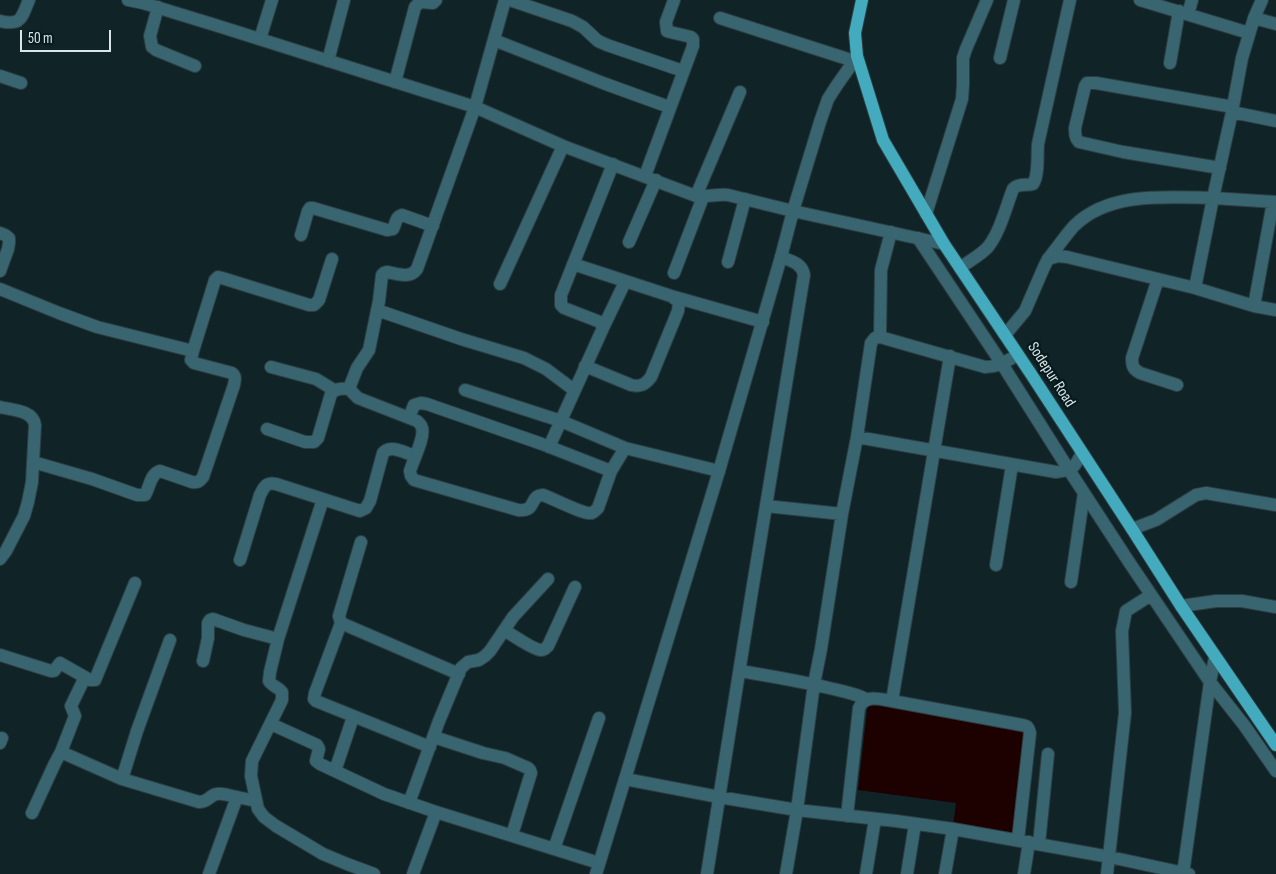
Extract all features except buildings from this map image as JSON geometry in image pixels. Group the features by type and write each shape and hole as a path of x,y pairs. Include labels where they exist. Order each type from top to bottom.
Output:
{"main road":[{"name":"Sodepur Road","path":"862,0 856,33 856,58 883,140 944,244 1132,529 1180,606 1276,745"}],"street":[{"path":"0,21 11,23 18,21 29,0"},
{"path":"128,0 144,1 475,107 563,146 699,196 722,195 944,244"},
{"path":"260,39 272,0"},
{"path":"328,61 344,0"},
{"path":"395,82 415,7 420,2 433,3 436,0"},
{"path":"505,0 475,107 415,272 410,275 388,272 382,275 378,310 369,350 357,368 350,389 358,398 417,421 421,425 423,430 422,438 410,472 414,480 523,510 527,510 536,497 542,495 581,511 592,513 598,508 611,471 624,448"},
{"path":"510,0 572,21 583,27 598,41 607,45 683,71"},
{"path":"629,242 650,178 669,108 693,43 691,37 667,30 666,22 674,0"},
{"path":"926,214 962,99 964,86 963,58 987,0"},
{"path":"1000,58 1014,0"},
{"path":"960,268 979,255 988,246 996,233 1013,189 1019,185 1028,186 1036,180 1038,144 1070,0"},
{"path":"1140,0 1249,33"},
{"path":"1170,62 1183,12 1192,0"},
{"path":"1195,288 1233,110 1242,58 1254,18 1262,0"},
{"path":"158,7 150,36 152,48 195,66"},
{"path":"270,724 317,745 319,749 316,758 318,763 384,794 554,849 597,868 719,472 817,131 828,99 856,58 720,18"},
{"path":"1254,18 1276,24"},
{"path":"494,40 669,108"},
{"path":"0,76 21,82"},
{"path":"1220,168 1123,152 1079,142 1075,134 1085,86 1087,83 1096,83 1233,110 1276,121"},
{"path":"674,273 699,196 740,92"},
{"path":"500,284 563,146"},
{"path":"602,328 600,322 564,308 561,305 561,294 613,164"},
{"path":"1005,335 1025,311 1048,259 1074,226 1091,213 1113,203 1156,197 1275,202 1254,306"},
{"path":"728,262 745,200"},
{"path":"301,235 310,208 387,230 393,229 397,218 402,215 432,226"},
{"path":"880,337 881,270 891,232"},
{"path":"0,233 9,238 0,271"},
{"path":"918,238 1151,595 1210,682 1244,724 1276,771"},
{"path":"1048,259 1058,256 1067,257 1195,288 1254,306 1276,310"},
{"path":"707,874 804,275 803,269 800,266 782,257"},
{"path":"33,462 92,479 137,495 145,495 153,476 156,472 160,471 192,482 197,483 200,481 235,378 232,373 192,362 191,357 215,280 222,278 314,305 319,300 332,259"},
{"path":"573,264 625,282 763,322"},
{"path":"1158,279 1132,358 1132,365 1140,373 1177,385"},
{"path":"549,447 602,328 625,282"},
{"path":"0,289 97,326 193,351"},
{"path":"585,366 631,385 642,386 646,383 678,311 679,302 671,296"},
{"path":"378,310 461,339 524,358 546,369 574,390"},
{"path":"786,874 797,810 814,684 872,343 875,338 880,337 994,367 1018,355"},
{"path":"892,701 950,356"},
{"path":"271,367 316,380 334,390"},
{"path":"267,429 305,442 314,442 318,438 331,394 339,388 350,389"},
{"path":"465,390 561,421 624,448 719,472"},
{"path":"409,418 414,405 421,402 611,471"},
{"path":"0,407 30,415 34,420 35,434 32,482 28,502 24,516 0,559"},
{"path":"857,437 1056,472 1069,470 1076,465 1082,453"},
{"path":"240,560 260,495 267,484 271,483 356,510 364,510 370,501 382,453 389,449 394,449 415,456"},
{"path":"996,565 1012,465"},
{"path":"1070,582 1084,493"},
{"path":"1132,529 1156,520 1196,495 1206,493 1276,505"},
{"path":"323,499 278,639 270,672 269,681 271,685 280,689 282,696 252,761 251,769 258,809 264,816 276,826 336,860 374,874"},
{"path":"766,506 842,514"},
{"path":"361,542 339,616 341,623 313,697 316,701 353,717 432,742 505,758 528,768 531,773 512,835"},
{"path":"409,803 464,665 468,662 479,660 490,651 518,611 548,579"},
{"path":"0,655 50,672 54,671 60,663 92,681 96,679 135,583"},
{"path":"504,630 535,648 544,650 548,646 575,586"},
{"path":"1107,874 1125,713 1122,631 1126,611 1151,595"},
{"path":"1180,606 1216,601 1242,601 1276,607"},
{"path":"203,661 208,638 208,623 213,619 278,639"},
{"path":"341,623 459,674"},
{"path":"122,779 170,640"},
{"path":"625,779 797,810 953,829 1110,857 1186,874 1210,682 1215,657"},
{"path":"740,671 814,684 866,699"},
{"path":"32,813 54,763 61,752 75,716 71,708 72,702 85,677"},
{"path":"847,816 859,708 861,702 873,698 1026,726 1030,734 1029,842"},
{"path":"335,771 353,717"},
{"path":"554,849 599,718"},
{"path":"61,752 122,779 199,802 206,801 218,793 256,801"},
{"path":"1024,874 1048,754"},
{"path":"208,874 238,797"},
{"path":"413,874 436,812"},
{"path":"866,874 875,819"},
{"path":"907,874 915,824"},
{"path":"945,874 953,829"}],"shaded area":[{"path":"868,703 1024,728 1016,838 953,827 956,803 858,790"}]}
